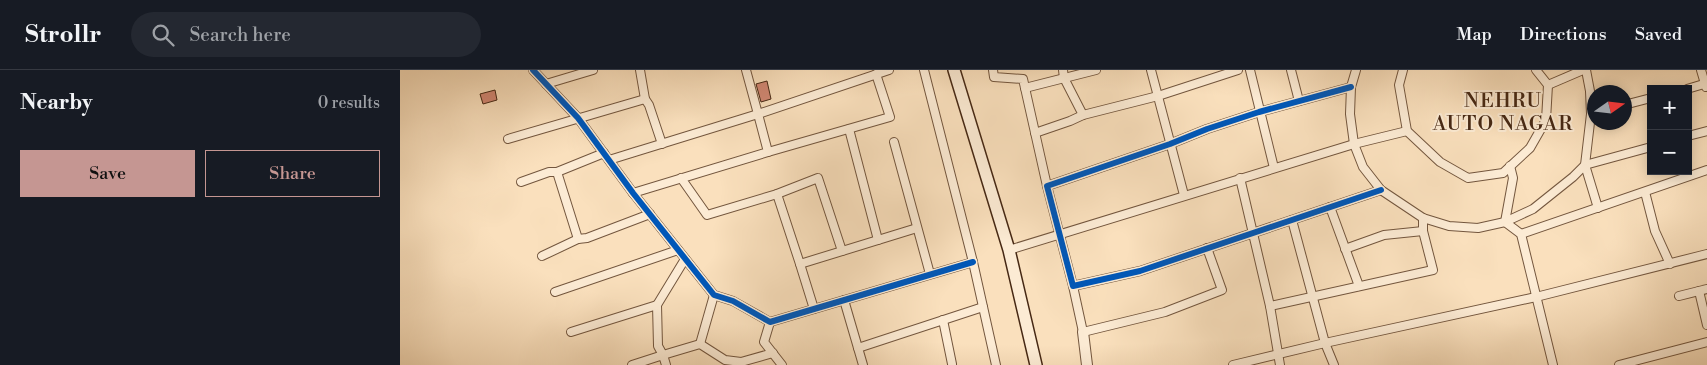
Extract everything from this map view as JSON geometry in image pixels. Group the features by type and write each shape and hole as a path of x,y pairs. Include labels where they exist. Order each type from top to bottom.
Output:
{"main road":[{"path":"954,70 1009,250 1036,365"}],"street":[{"path":"534,70 578,118 633,193 714,295 734,301 770,322 973,262"},
{"path":"546,84 593,70"},
{"path":"640,70 645,99 649,105 662,144"},
{"path":"746,70 768,152"},
{"path":"521,182 606,156 662,144 889,70"},
{"path":"924,70 973,262 996,365"},
{"path":"993,70 994,77 1022,79 1025,88 1058,234 1084,332 1087,365"},
{"path":"1025,88 1064,74 1096,70"},
{"path":"1151,70 1184,195"},
{"path":"1035,133 1070,122 1083,115 1158,96 1238,70"},
{"path":"1250,70 1274,168"},
{"path":"1291,70 1299,101"},
{"path":"1356,70 1351,87 1350,114 1354,144 1363,166 1381,190 1423,218 1449,226 1478,228 1505,222 1533,209 1585,165 1647,148"},
{"path":"1403,70 1399,85 1407,130 1440,162 1468,178 1502,173 1530,148 1546,120 1548,85 1536,70"},
{"path":"1548,85 1584,70 1588,85"},
{"path":"1692,88 1706,85 1701,70"},
{"path":"633,193 890,117 876,74"},
{"path":"1064,74 1083,115"},
{"path":"1047,186 1259,112 1351,87"},
{"path":"508,139 645,99"},
{"path":"1632,103 1647,99"},
{"path":"849,129 878,240"},
{"path":"1009,250 1240,178 1407,130"},
{"path":"1590,130 1585,165 1598,208"},
{"path":"1692,135 1707,131"},
{"path":"894,142 930,274"},
{"path":"1505,222 1513,178 1510,166"},
{"path":"1521,234 1707,170"},
{"path":"557,172 578,238"},
{"path":"681,178 707,216 777,194 818,178 842,251"},
{"path":"1240,178 1270,306 1280,365"},
{"path":"1073,286 1140,271 1381,190"},
{"path":"1645,192 1654,231 1670,264"},
{"path":"777,194 814,309"},
{"path":"1330,206 1359,286"},
{"path":"542,256 578,238 586,238 650,214"},
{"path":"1270,306 1433,270 1423,231 1423,218"},
{"path":"1292,220 1326,343 1334,365"},
{"path":"1505,222 1521,234 1553,365"},
{"path":"800,264 918,228"},
{"path":"1345,249 1384,235 1423,231"},
{"path":"1084,332 1165,312 1222,290 1208,248"},
{"path":"554,292 678,250"},
{"path":"1233,365 1536,297 1707,254"},
{"path":"666,365 658,346 657,306 685,259"},
{"path":"1679,296 1703,290 1707,325"},
{"path":"700,344 714,295"},
{"path":"844,300 863,365"},
{"path":"571,332 657,306"},
{"path":"858,348 983,308"},
{"path":"943,320 950,365"},
{"path":"758,357 770,322"},
{"path":"764,342 782,365"},
{"path":"1619,365 1707,342"},
{"path":"632,365 700,344 725,360 741,362 773,353"}],"building":[{"path":"767,81 771,99 761,102 756,84"},
{"path":"495,90 497,100 483,104 480,94"}],"cycle path":[{"path":"533,70 578,118 633,193 714,295 733,301 770,322 973,262"},
{"path":"1351,87 1259,112 1047,186 1073,286 1140,271 1381,190"}],"district":[{"name":"NEHRU AUTO NAGAR","path":"1503,112"}]}
